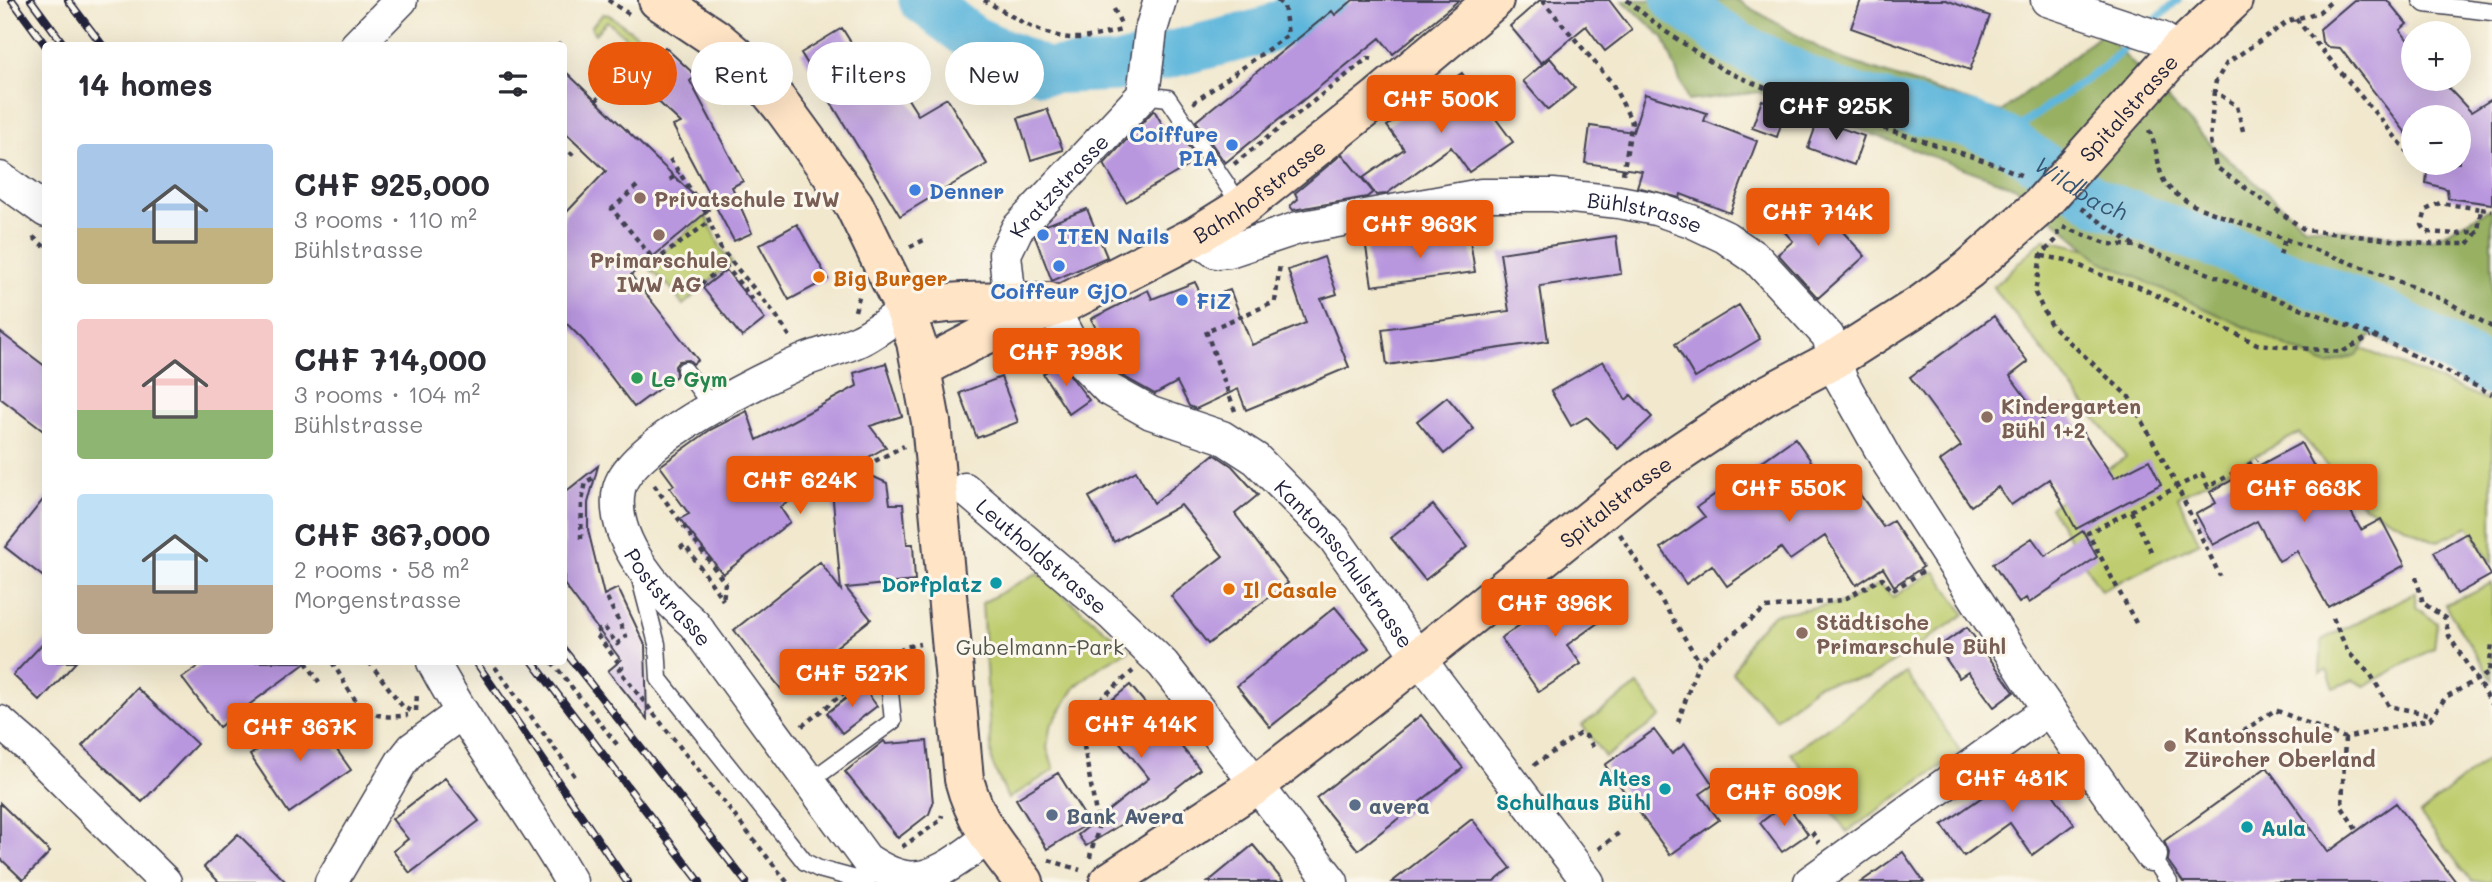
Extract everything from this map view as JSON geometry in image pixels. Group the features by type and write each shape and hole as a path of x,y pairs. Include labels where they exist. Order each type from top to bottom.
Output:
{"main road":[{"name":"Bahnhofstrasse","path":"922,368 983,336 1061,304 1194,237 1242,207 1390,89 1494,0"},
{"name":"Spitalstrasse","path":"1096,872 1256,785 1642,478 1763,397 1835,359 1923,303 1968,270 2036,193 2080,160 2170,44 2233,0"},
{"path":"644,7 721,43 759,78 854,205 905,310 922,368 935,458 964,779 976,816 989,837 1033,870"},
{"name":"Bahnhofstrasse","path":"905,310 930,304 1061,304"}],"street":[{"path":"360,42 401,0"},
{"path":"1143,90 1141,34 1160,0"},
{"path":"2047,0 2170,44"},
{"name":"Kratzstrasse","path":"1010,302 1005,254 1017,229 1143,90"},
{"path":"0,178 42,208"},
{"name":"Bühlstrasse","path":"1194,237 1216,252 1229,251 1298,228 1481,195 1553,195 1619,202 1656,209 1725,237 1757,259 1828,336 1841,379 1886,461 2049,709 2151,855"},
{"name":"Kantonsschulstrasse","path":"1061,304 1080,360 1108,389 1151,413 1230,442 1256,460 1334,538 1418,657 1511,780 1575,877"},
{"name":"Poststrasse","path":"905,310 861,339 748,386 663,439 623,478 619,488 618,506 623,529 635,559 668,601 694,624 866,859 906,880 934,873 989,837"},
{"name":"Leutholdstrasse","path":"965,489 1111,614 1163,664 1332,882"},
{"path":"423,671 461,713 551,846 571,882"},
{"path":"1811,882 2049,709"},
{"path":"331,882 422,725 461,713"},
{"path":"0,722 29,747 165,882"}],"lane":[{"path":"2421,0 2424,4 2492,12"},
{"path":"1143,90 1168,98 1242,207"},
{"path":"685,370 712,407"},
{"path":"635,559 657,643 659,679 805,862 819,869 867,882"},
{"path":"809,782 893,721 889,681 883,675"},
{"path":"2151,855 2169,882"}],"path":[{"path":"608,0 644,7"},
{"path":"984,0 1033,26 1059,36 1080,38 1141,34"},
{"path":"1178,114 1289,35 1284,6 1277,0"},
{"path":"1542,0 1612,83 1632,122 1619,202"},
{"path":"1627,0 1662,29 1723,70 1786,97 1995,164 2036,193"},
{"path":"2333,0 2319,12 2289,21 2227,63 2216,80 2214,91 2210,141 2216,167 2305,230 2425,244 2468,244 2478,231 2481,209"},
{"path":"1114,9 1141,34"},
{"path":"2295,19 2401,144"},
{"path":"1220,176 1368,58 1378,60"},
{"path":"2214,91 2237,106 2243,131"},
{"path":"2144,124 2151,135 2162,179 2176,196 2197,207 2373,271 2446,301 2492,327"},
{"path":"670,159 709,222 721,249 775,314 798,348"},
{"path":"670,180 679,172"},
{"path":"637,186 612,209 655,261 709,222"},
{"path":"2478,231 2458,234 2426,232 2422,225 2426,210 2440,203 2492,211"},
{"path":"2079,206 2135,246 2372,335 2492,394"},
{"path":"2135,246 2109,244 2058,225 2059,237 2041,255 2035,293 2051,325 2129,397 2178,486 2220,576"},
{"path":"2280,255 2285,239"},
{"path":"909,247 924,240"},
{"path":"2041,255 2066,260 2106,277 2137,286 2257,344 2342,352 2372,335"},
{"path":"1230,442 1236,414 1206,331 1275,302 1280,261"},
{"path":"701,284 725,265 753,300"},
{"path":"743,288 750,283"},
{"path":"647,293 652,288"},
{"path":"852,319 861,289"},
{"path":"804,498 911,442"},
{"path":"2136,623 2088,533 2202,474 2208,487 2257,460"},
{"path":"581,539 581,510 586,482 602,474"},
{"path":"653,481 654,489 725,583 723,601 685,545 680,548"},
{"path":"1604,508 1699,661"},
{"path":"2131,511 2153,555"},
{"path":"1678,722 1699,661 1766,608 1843,600 1882,578 1892,591 1927,568"},
{"path":"2416,577 2423,603 2445,618 2449,636 2492,704"},
{"path":"607,598 626,636 617,644 604,627 595,634 622,667 618,670 788,882"},
{"path":"2333,618 2347,652 2371,675 2389,706 2432,716"},
{"path":"2243,731 2275,709 2344,738 2430,719 2446,697 2489,673 2492,643"},
{"path":"308,665 319,681"},
{"path":"334,665 361,708 389,718 422,725"},
{"path":"371,665 403,707 422,725"},
{"path":"554,665 618,747"},
{"path":"495,667 577,779"},
{"path":"422,725 417,693 423,671"},
{"path":"1033,870 1096,872 1090,850 1098,837 1098,825 1079,718 1117,685"},
{"path":"1511,780 1578,734 1586,736 1596,751"},
{"path":"2344,738 2342,807 2357,831"},
{"path":"901,846 915,840 941,820 942,812"}],"green space":[{"path":"1622,0 1737,0 1833,56 2001,112 2103,33 2210,143 2305,226 2432,240 2492,208 2492,394 2372,335 2357,355 2328,365 2101,261 2017,188 1759,92 1688,101 1663,37"},
{"path":"603,14 609,15 646,42 631,42 607,21 595,34 591,27"},
{"path":"706,216 721,249 732,262 683,305 671,288 651,270 661,261 657,257"},
{"path":"2044,239 2157,265 2492,402 2492,564 2468,527 2436,542 2364,506 2299,433 2178,497 2199,542 2101,591 2050,507 2126,457 1993,287"},
{"path":"1935,571 1965,614 1869,678 1819,684 1776,719 1733,673 1751,637 1774,614 1843,603 1880,584 1893,597"},
{"name":"Gubelmann-Park","path":"1037,573 1129,650 1098,668 1076,686 1050,727 1047,748 1054,770 1008,799 992,763 982,603"},
{"path":"2492,583 2492,680 2445,605"},
{"path":"2416,592 2416,607 2437,623 2434,648 2365,686 2353,680 2334,688 2327,670 2320,673 2322,640"},
{"path":"1906,673 1961,752 1847,832 1791,753"},
{"path":"1638,685 1661,717 1605,757 1582,725"},
{"path":"2492,760 2492,882 2472,882 2420,814 2485,761"}],"building":[{"path":"1353,0 1459,0 1393,54 1380,38 1225,163 1196,121 1332,11 1335,15"},
{"path":"1540,0 1609,0 1632,30 1605,51 1586,26 1541,63 1510,26"},
{"path":"1861,0 1946,0 1990,16 1970,70 1851,28"},
{"path":"2354,0 2387,0 2404,21 2401,21 2400,30 2401,91 2451,91 2464,105 2401,105 2401,127 2340,48 2328,47 2322,42 2320,29"},
{"path":"842,28 851,42 819,42"},
{"path":"807,49 807,63 801,53"},
{"path":"677,58 691,71 691,105 703,105 743,181 732,187 752,233 734,241 673,126 681,123 662,105 677,105"},
{"path":"1550,58 1575,88 1548,110 1523,81"},
{"path":"567,73 588,93 588,105 600,105 709,210 631,275 698,360 693,364 689,360 679,361 675,366 676,376 634,407 584,341 567,324 567,212 606,171 567,134"},
{"path":"1462,73 1513,142 1469,172 1451,147 1386,194 1376,195 1363,178 1404,149 1387,126"},
{"path":"1645,94 1707,113 1704,121 1757,141 1730,213 1681,194 1680,198 1637,187 1642,171 1585,163 1590,126 1633,132"},
{"path":"945,99 945,105 951,105 987,164 900,216 833,105 912,105 918,115"},
{"path":"2492,99 2492,204 2448,198 2447,189 2426,183 2427,175 2471,175 2471,112"},
{"path":"1762,100 1786,108 1777,137 1752,128"},
{"path":"1047,109 1063,150 1031,160 1018,118"},
{"path":"1154,110 1172,141 1180,135 1198,160 1126,202 1104,164"},
{"path":"1818,120 1864,136 1854,165 1808,148"},
{"path":"1342,154 1373,192 1367,197 1293,210 1290,206 1298,199 1295,193"},
{"path":"1811,197 1865,256 1818,298 1778,254 1793,241 1780,227"},
{"path":"1087,209 1107,257 1052,281 1035,237 1046,225"},
{"path":"797,224 828,279 789,300 759,245"},
{"path":"1469,233 1475,272 1372,286 1366,247"},
{"path":"1616,236 1621,274 1540,286 1548,341 1387,365 1382,329 1509,311 1500,253"},
{"path":"1324,257 1337,294 1321,299 1349,367 1246,410 1238,389 1196,409 1189,406 1177,382 1155,394 1121,375 1091,319 1148,290 1152,299 1195,282 1203,299 1230,290 1252,345 1306,323 1288,270"},
{"path":"726,270 765,319 742,337 703,288"},
{"path":"1739,305 1760,339 1695,378 1675,344"},
{"path":"1994,316 2028,362 2010,376 2042,420 2064,405 2114,478 2149,460 2161,484 2076,529 2049,479 2011,505 1998,487 1971,506 1940,461 1961,446 1910,377"},
{"path":"0,332 42,364 42,430 0,398"},
{"path":"1603,361 1626,400 1631,395 1652,417 1618,449 1587,417 1571,426 1551,391"},
{"path":"1060,362 1089,400 1069,414 1043,374"},
{"path":"886,363 902,416 870,426 886,447 852,467 887,483 890,504 903,504 907,544 913,544 915,581 846,588 871,619 782,690 734,630 820,562 841,590 831,478 780,507 790,522 723,574 680,519 689,514 670,488 674,485 660,466 710,430 747,411 757,440 857,386 854,373"},
{"path":"1001,377 1018,422 977,438 960,393"},
{"path":"1447,397 1474,429 1444,454 1417,421"},
{"path":"1795,438 1825,481 1842,469 1883,527 1893,521 1923,567 1894,586 1883,568 1856,585 1825,536 1790,560 1781,548 1727,586 1712,565 1686,584 1661,548 1705,517 1697,507"},
{"path":"2301,443 2323,483 2333,479 2361,530 2381,519 2405,565 2328,607 2297,551 2279,561 2257,521 2213,545 2196,514 2216,503 2210,492"},
{"path":"1214,454 1232,466 1258,495 1235,514 1288,583 1208,644 1171,596 1223,556 1181,505 1114,542 1089,497 1136,471 1154,503"},
{"path":"598,466 588,503 588,530 604,595 618,588 645,645 647,719 608,671 621,660 567,588 567,491"},
{"path":"42,501 42,576 5,547"},
{"path":"1433,505 1467,547 1425,580 1391,538"},
{"path":"2083,531 2097,557 2029,603 2026,598 2019,603 1993,564 2032,538 2045,556"},
{"path":"2467,533 2491,575 2457,594 2434,552"},
{"path":"1598,587 1616,610 1567,645 1581,664 1539,692 1501,638 1543,609 1551,621"},
{"path":"1335,607 1369,648 1270,727 1237,686"},
{"path":"1967,627 2014,692 1994,707 1968,672 1959,678 1938,647"},
{"path":"42,644 42,665 73,665 40,701 13,675"},
{"path":"201,665 303,665 219,727 182,678"},
{"path":"1130,685 1200,769 1165,797 1086,846 1078,835 1149,778 1096,713"},
{"path":"862,686 877,706 842,733 827,713"},
{"path":"137,688 197,744 142,802 82,746"},
{"path":"311,713 351,770 289,813 250,755"},
{"path":"1421,715 1463,768 1358,850 1316,798"},
{"name":"Altes Schulhaus Bühl","path":"1654,730 1672,754 1685,744 1713,785 1700,794 1719,820 1670,855 1605,765"},
{"path":"884,741 886,744 927,741 933,803 929,814 898,838 845,772"},
{"path":"2031,763 2074,824 2032,855 2010,823 1964,856 1942,825"},
{"name":"Aula","path":"2267,767 2328,852 2396,803 2456,882 2183,882 2168,861 2169,853 2164,841"},
{"path":"1058,773 1089,823 1047,849 1016,799"},
{"path":"445,778 479,821 410,873 393,851 408,839 392,819"},
{"path":"0,803 50,852 23,880 0,858"},
{"path":"1786,803 1808,834 1782,852 1760,823"},
{"path":"1472,819 1511,868 1494,882 1392,882"},
{"path":"238,834 286,882 219,882 204,867"},
{"path":"1253,845 1284,882 1208,882"},
{"path":"1903,852 1924,882 1861,882"}],"waterway":[{"name":"Wildbach","path":"922,0 973,39 1044,71 1116,68 1265,31 1324,0"},
{"name":"Wildbach","path":"1675,0 1736,44 1832,91 1974,126 2003,138 2098,202 2224,248 2389,316 2492,373"},
{"path":"2149,26 2178,0"},
{"path":"2003,138 2104,67 2137,37"}],"railway":[{"path":"12,0 43,42"},
{"path":"31,0 62,42"},
{"path":"68,0 100,42"},
{"path":"567,654 746,882"},
{"path":"478,665 627,882"},
{"path":"535,665 700,882"}],"place":[{"name":"Coiffure PIA","path":"1232,145"},
{"name":"Denner","path":"915,190"},
{"name":"Privatschule IWW","path":"640,198"},
{"name":"Primarschule IWW AG","path":"659,235"},
{"name":"ITEN Nails","path":"1043,235"},
{"name":"Coiffeur GjO","path":"1059,266"},
{"name":"Big Burger","path":"819,277"},
{"name":"FiZ","path":"1182,300"},
{"name":"Le Gym","path":"637,378"},
{"name":"Kindergarten Bühl 1+2","path":"1987,417"},
{"name":"Dorfplatz","path":"996,583"},
{"name":"Il Casale","path":"1229,589"},
{"name":"Städtische Primarschule Bühl","path":"1802,633"},
{"name":"Kantonsschule Zürcher Oberland","path":"2170,746"},
{"name":"Altes Schulhaus Bühl","path":"1665,789"},
{"name":"avera","path":"1355,805"},
{"name":"Bank Avera","path":"1052,815"},
{"name":"Aula","path":"2247,827"}]}
